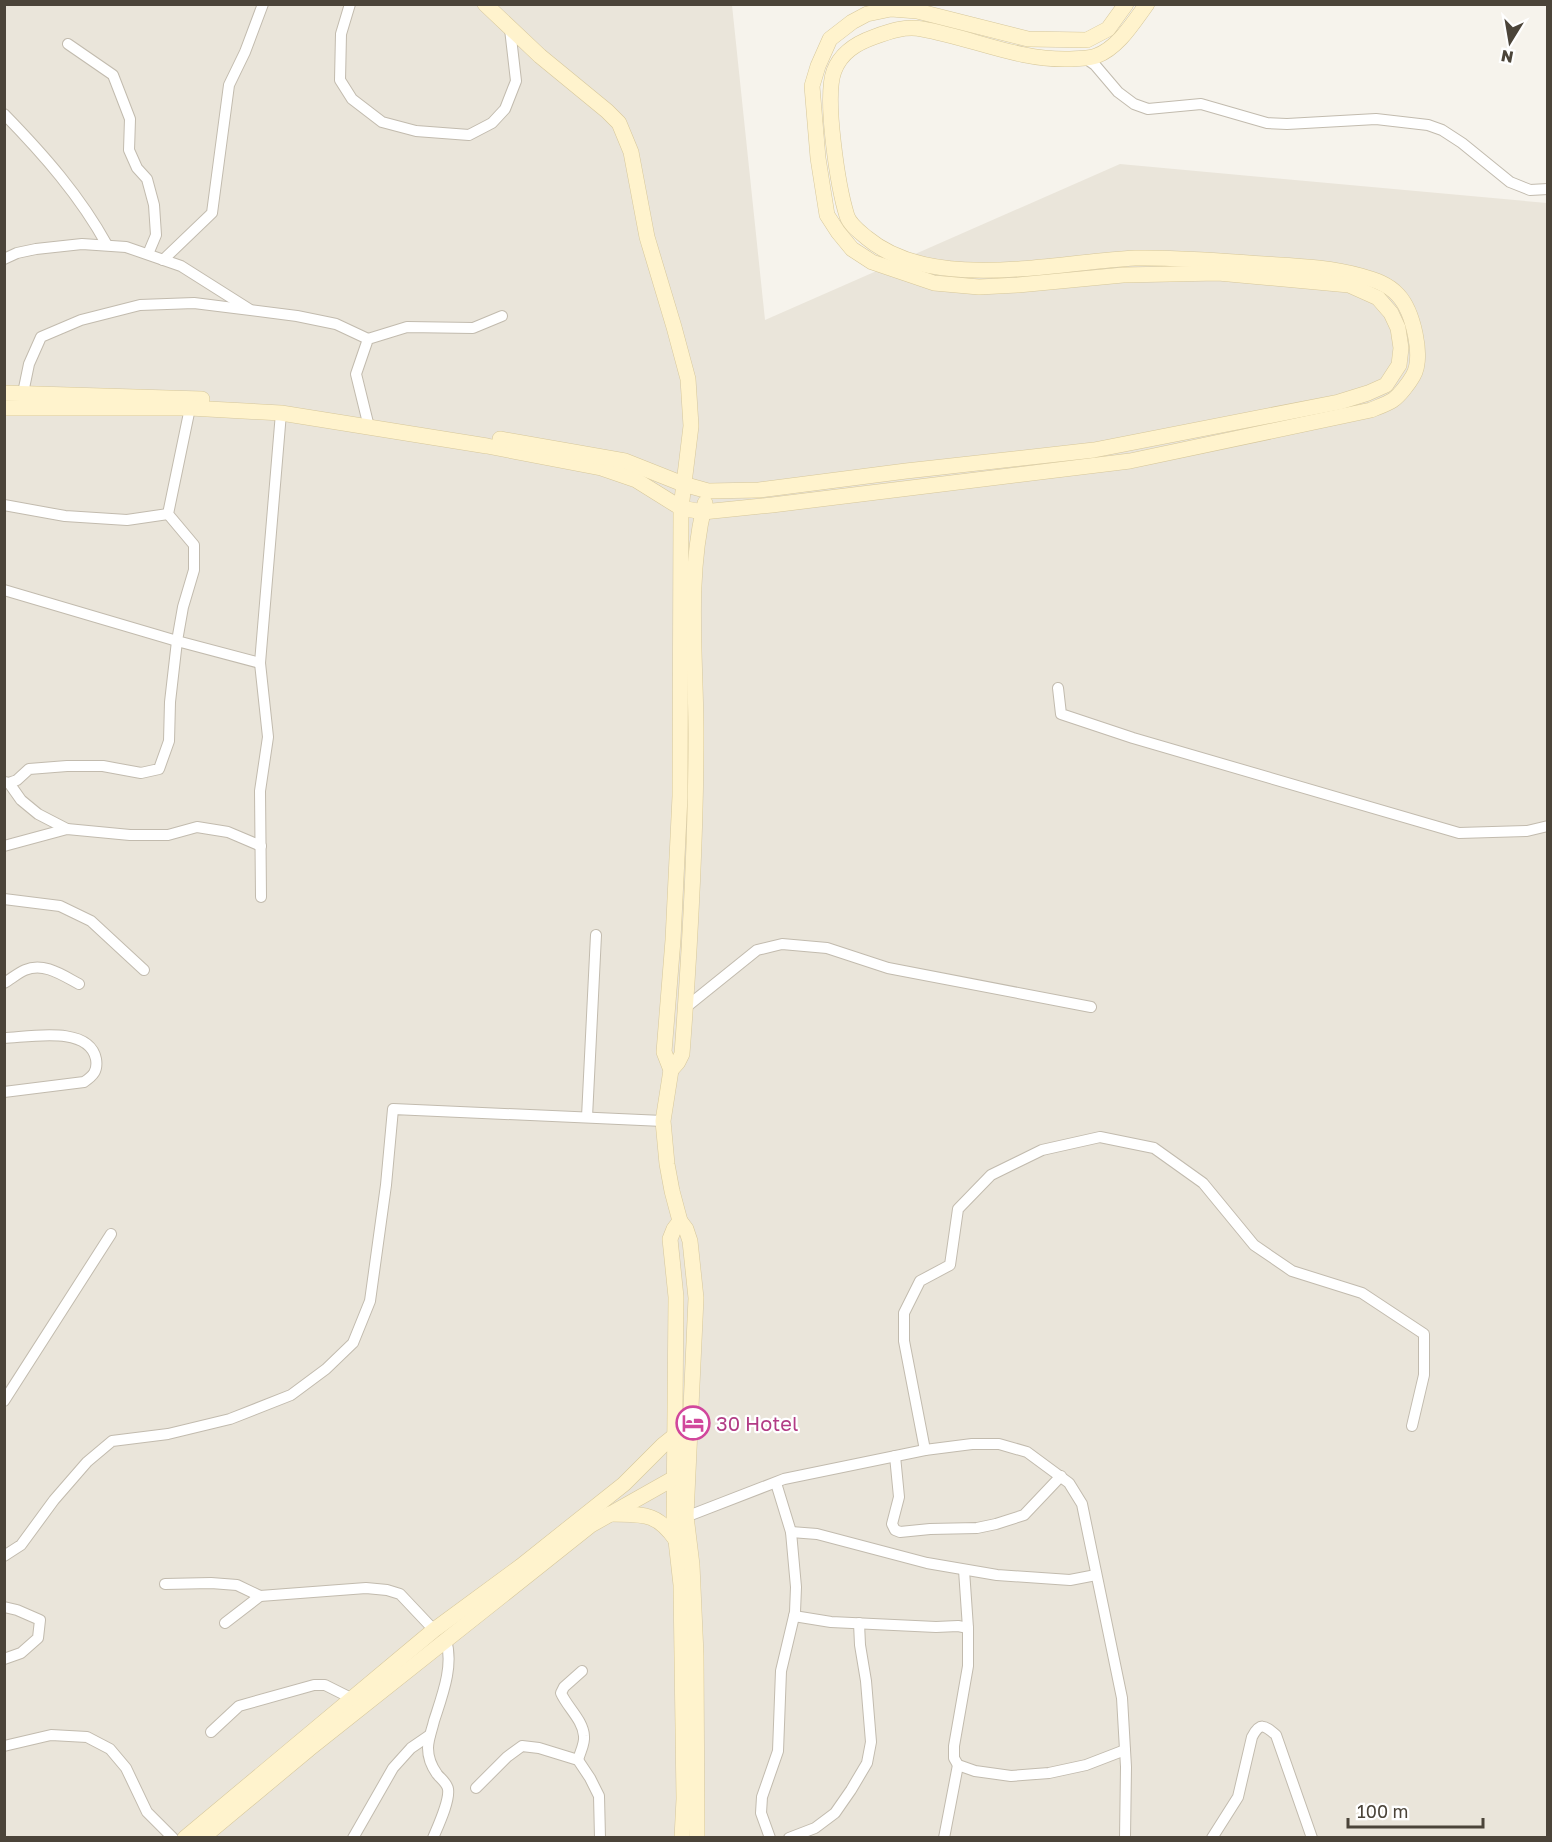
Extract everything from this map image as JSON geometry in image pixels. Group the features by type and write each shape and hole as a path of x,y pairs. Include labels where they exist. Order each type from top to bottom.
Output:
{"street":[{"path":"163,260 212,213 228,85 245,52 263,4"},
{"path":"350,4 341,34 340,80 352,99 382,122 416,131 469,135 492,123 505,108 516,81 510,29"},
{"path":"485,4 540,56 619,123 631,152 647,237 688,379 691,426 681,508 680,795 673,940 664,1052 670,1070 663,1121 667,1164 680,1221 690,1241 696,1298 689,1424 676,1540 681,1585 684,1798 682,1838"},
{"path":"4,408 190,408 281,413 368,422 625,461 708,491 759,490 1094,450 1339,402 1386,385 1399,365 1401,348 1398,328 1391,313 1378,298 1348,285 1218,273 1123,275 979,287 934,283 872,262 852,249 838,232 827,215 818,158 812,87 830,39 844,27 867,14 891,9 917,11 1028,39 1087,40 1108,29 1126,4"},
{"path":"4,393 174,397 286,405 601,468 636,480 681,508 703,512 772,506 1130,461 1371,410 1394,399 1414,375 1417,351 1413,322 1399,296 1380,281 1342,271 1217,260 1137,258 978,272 938,268 895,257 869,240 849,221 834,147 830,89 834,71 845,52 861,41 894,30 918,28 947,34 993,49 1033,57 1085,58 1111,48 1147,4"},
{"path":"68,44 113,75 130,120 129,150 137,168 147,179 154,205 156,235 148,254"},
{"path":"1085,58 1095,65 1118,92 1134,104 1148,109 1201,104 1267,123 1376,119 1428,125 1442,130 1462,143 1510,182 1530,190 1548,189"},
{"path":"4,114 68,184 107,245"},
{"path":"4,259 17,253 36,249 82,244 126,247 181,266 252,311"},
{"path":"23,393 29,364 41,337 81,320 140,305 194,303 297,316 336,324 368,339 407,327 473,328 502,316"},
{"path":"368,339 356,374 368,422"},
{"path":"168,514 190,408"},
{"path":"261,897 260,791 268,737 260,663 281,413"},
{"path":"670,1070 682,1054 691,945 696,774 693,594 696,546 708,491"},
{"path":"4,505 65,516 127,520 168,514"},
{"path":"67,829 38,814 21,800 7,783 17,780 29,769 103,766 141,773 159,769 168,741 177,641 183,607 194,570 194,545 168,514"},
{"path":"4,590 260,663"},
{"path":"1059,688 1061,714 1133,738 1459,832 1527,831 1548,826"},
{"path":"5,846 67,829 130,835 168,835 196,827 228,832 261,846"},
{"path":"4,899 60,906 90,921 144,970"},
{"path":"587,1118 596,935"},
{"path":"685,1008 757,950 782,944 827,948 888,968 1091,1007"},
{"path":"4,983 25,970 41,967 53,970 79,984"},
{"path":"4,1038 54,1035 73,1037 86,1042 95,1054 97,1066 94,1075 84,1082 4,1092"},
{"path":"4,1556 21,1545 54,1500 87,1462 112,1440 168,1434 230,1419 291,1395 326,1369 353,1343 370,1301 386,1185 393,1109 663,1121"},
{"path":"925,1450 904,1341 904,1312 920,1281 950,1265 958,1209 991,1175 1042,1150 1100,1137 1154,1148 1203,1183 1254,1245 1292,1271 1362,1293 1424,1334 1424,1375 1413,1426"},
{"path":"680,1221 670,1239 676,1297 675,1434 682,1476"},
{"path":"4,1401 111,1234"},
{"path":"202,1838 521,1566 624,1484 675,1434 689,1424"},
{"path":"680,1520 793,1477 925,1450 972,1444 999,1444 1027,1452 1061,1476 1069,1483 1082,1504 1122,1698 1125,1750 1125,1838"},
{"path":"895,1456 899,1497 892,1524 895,1530 900,1532 977,1528 1024,1515 1061,1476"},
{"path":"185,1838 351,1698 591,1525 682,1476"},
{"path":"770,1838 761,1813 762,1797 778,1751 781,1671 794,1616 796,1587 791,1532 776,1483"},
{"path":"607,1515 642,1515 656,1519 667,1527 676,1540"},
{"path":"680,1520 692,1565 696,1655 697,1838"},
{"path":"791,1532 817,1534 927,1563 997,1575 1070,1580 1096,1575"},
{"path":"944,1838 958,1765 954,1758 954,1746 968,1666 964,1570"},
{"path":"165,1584 237,1585 260,1596 366,1588 400,1594 440,1635 449,1656 448,1672 428,1748 431,1762 448,1790 433,1838"},
{"path":"225,1623 260,1596"},
{"path":"4,1607 40,1620 38,1638 21,1653 4,1659"},
{"path":"794,1616 831,1622 968,1628"},
{"path":"789,1838 815,1828 835,1813 867,1763 871,1742 859,1623"},
{"path":"578,1760 584,1733 561,1693 564,1687 582,1671"},
{"path":"211,1732 239,1706 314,1685 325,1685 351,1698"},
{"path":"1212,1838 1238,1797 1252,1737 1256,1729 1262,1726 1267,1727 1276,1735 1312,1838"},
{"path":"353,1838 393,1768 411,1748 430,1735"},
{"path":"4,1746 51,1736 87,1737 110,1749 126,1768 147,1812 173,1838"},
{"path":"476,1788 507,1757 522,1746 539,1748 578,1760 599,1796 600,1838"},
{"path":"958,1765 975,1771 1011,1776 1049,1773 1086,1765 1125,1750"}],"shaded area":[{"path":"5,5 732,5 765,320 1120,164 1547,203 1547,1837 5,1838"}],"place":[{"name":"30 Hotel","path":"693,1423"}]}
